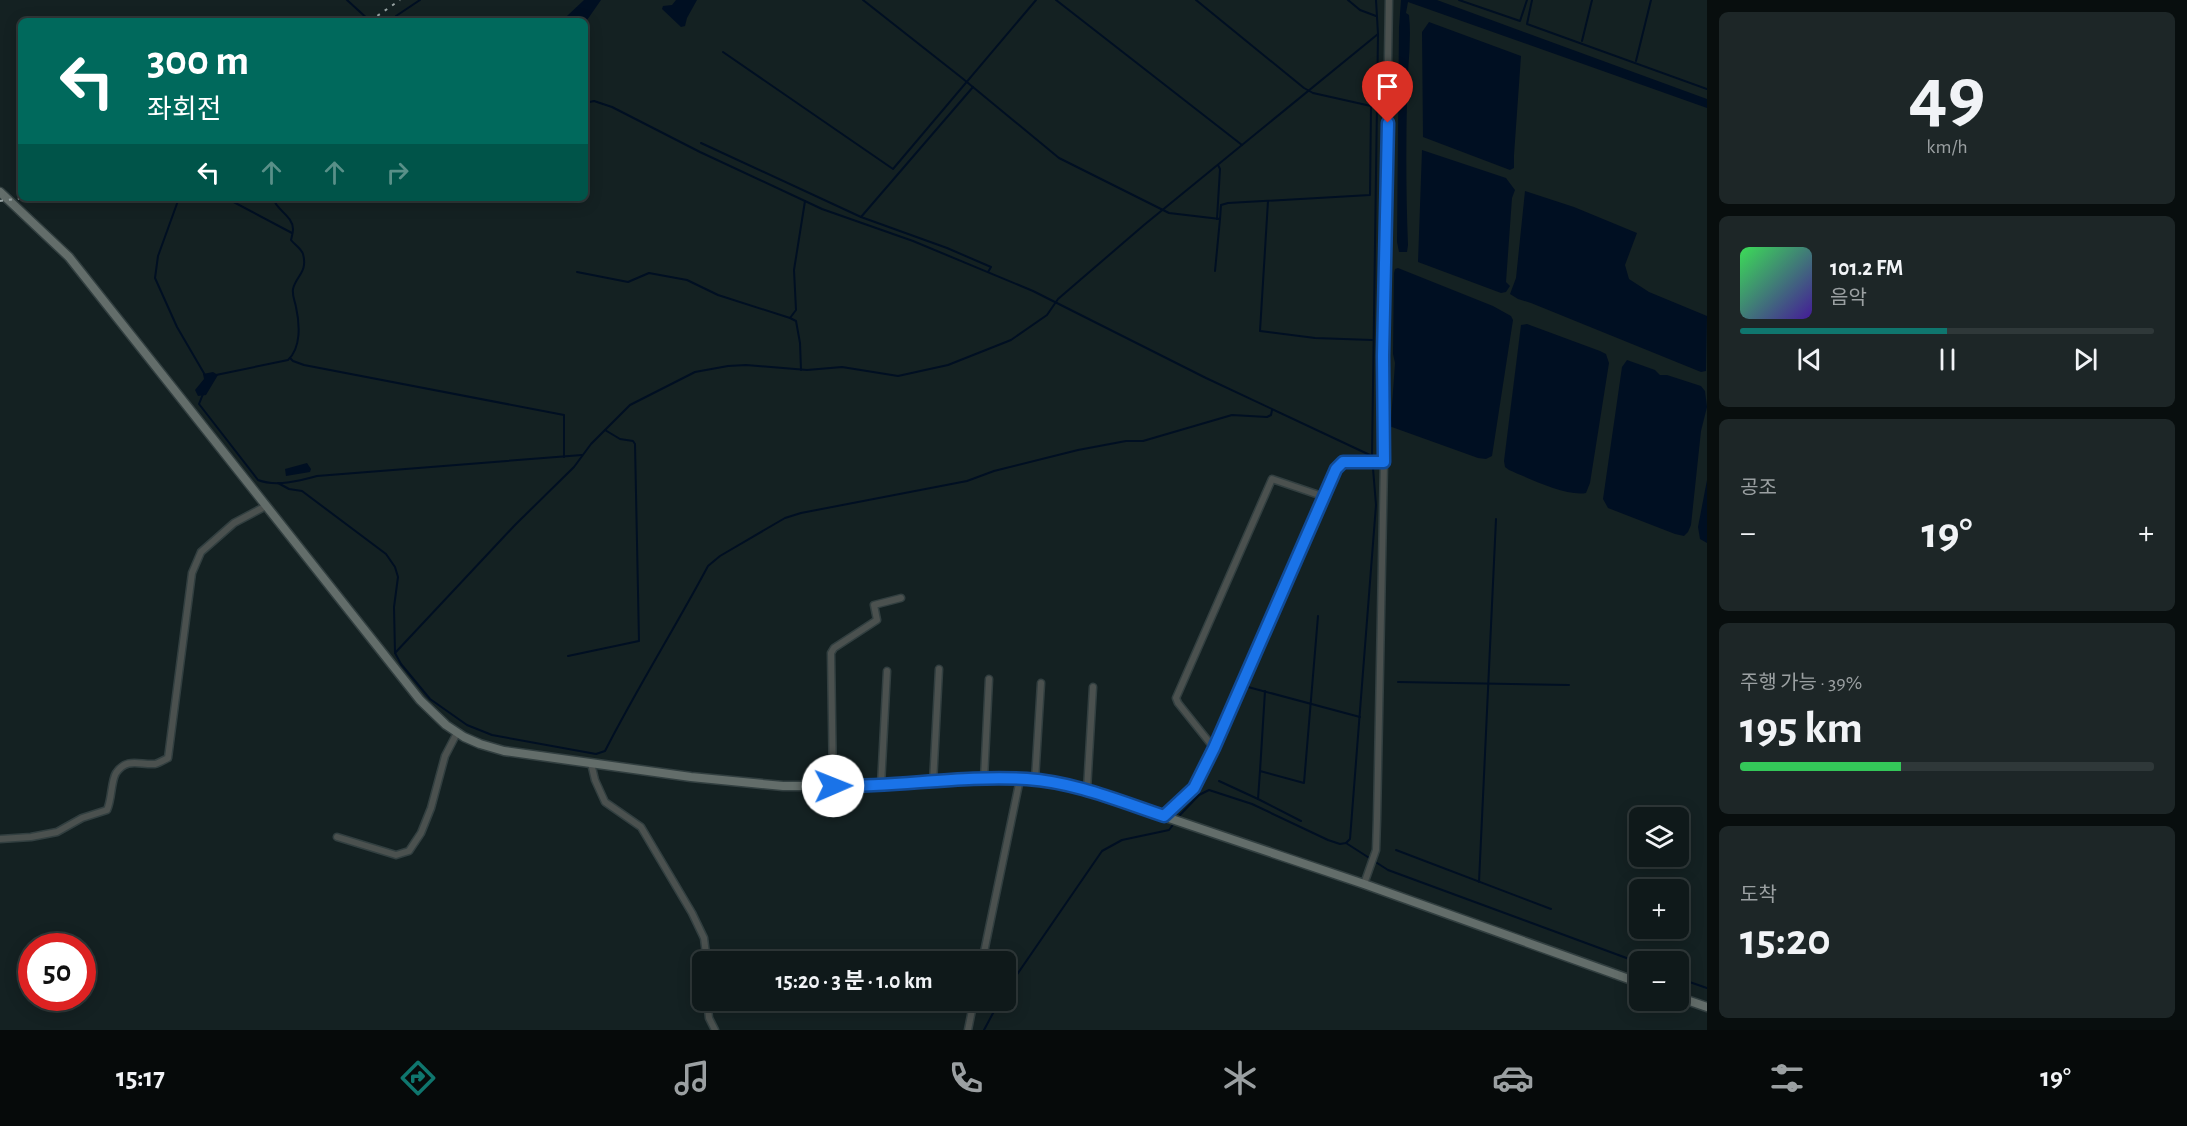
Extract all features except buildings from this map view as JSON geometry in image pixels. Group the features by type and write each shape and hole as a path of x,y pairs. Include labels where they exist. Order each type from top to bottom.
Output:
{"main road":[{"path":"0,192 69,257 420,700 457,733 480,744 504,751 765,784 833,786 1020,779 1087,790 1364,884 1629,979"},
{"path":"1689,1001 1707,1007"}],"street":[{"path":"1364,884 1376,849 1384,462 1383,356 1389,0"},
{"path":"1164,816 1194,788 1214,748 1336,469 1343,462 1384,462"},
{"path":"1214,748 1178,704 1176,698 1178,690 1272,479 1325,497"},
{"path":"0,839 57,832 82,818 107,810 112,800 114,774 126,763 156,764 168,758 192,573 201,552 234,523 266,506"},
{"path":"833,786 834,715 831,653 834,648 877,620 874,605 901,598"},
{"path":"933,783 939,669"},
{"path":"881,785 887,671"},
{"path":"984,779 989,679"},
{"path":"1035,780 1041,683"},
{"path":"1087,790 1092,687"},
{"path":"337,837 396,855 409,851 431,808 445,756 457,733"},
{"path":"591,763 595,780 605,801 641,827 692,913 704,938 706,951"},
{"path":"984,951 1020,779"},
{"path":"708,1011 715,1030"},
{"path":"968,1030 972,1011"}],"water":[{"path":"584,0 601,0 588,19 563,18"},
{"path":"676,0 697,0 685,26 681,27 662,9 663,6 672,5"},
{"path":"1401,0 1437,0 1707,99 1707,108 1408,2 1406,13 1409,15 1410,35 1406,135 1408,245 1407,252 1399,252 1397,242"},
{"path":"1429,22 1521,56 1514,168 1510,170 1423,137 1422,32"},
{"path":"1422,150 1506,178 1515,190 1512,198 1506,282 1510,286 1506,292 1501,293 1418,262"},
{"path":"1525,191 1574,207 1637,233 1625,265 1629,279 1649,292 1707,316 1706,371 1701,372 1510,294 1516,278"},
{"path":"1398,268 1493,306 1511,316 1513,320 1492,456 1486,459 1389,426 1395,363 1393,354 1394,273"},
{"path":"1527,324 1606,354 1609,363 1590,483 1586,493 1558,490 1505,467 1521,325"},
{"path":"1627,360 1655,370 1660,375 1667,375 1701,386 1705,391 1707,407 1701,431 1691,525 1684,536 1608,508 1603,499 1622,367"},
{"path":"213,372 218,375 206,395 198,396 195,390 204,379 203,374"},
{"path":"307,463 311,469 310,472 286,476 285,469"},
{"path":"1707,480 1707,543 1700,539 1698,527"}],"waterway":[{"path":"347,0 367,18"},
{"path":"396,16 420,0"},
{"path":"863,0 1059,158 1169,213 1220,219 1221,205 1228,203 1370,195 1371,106 1313,93 1304,88 1196,0"},
{"path":"723,52 893,169 1036,0"},
{"path":"1056,0 1242,145"},
{"path":"1348,0 1360,10 1376,16"},
{"path":"1178,817 1199,795 1209,790 1252,804 1328,840 1340,844 1350,839 1376,505 1372,456 1378,34 1376,0"},
{"path":"1459,0 1520,21 1527,0"},
{"path":"1532,0 1527,24 1707,89"},
{"path":"1582,41 1592,0"},
{"path":"1636,61 1651,0"},
{"path":"395,653 515,525 574,467 591,444 630,405 695,372 728,366 746,365 807,370 842,367 898,376 948,365 1011,340 1047,315 1058,299 1144,225 1378,34"},
{"path":"973,87 861,217 947,248 991,267 988,272"},
{"path":"588,102 594,101 612,107 700,152 822,209 913,241 1033,291 1206,378 1372,456"},
{"path":"701,143 861,217"},
{"path":"1217,219 1220,169 1218,165"},
{"path":"178,201 158,256 155,278 177,327 205,375"},
{"path":"232,201 292,233"},
{"path":"216,375 288,360 295,349 299,329 293,289 303,270 304,260 301,250 291,240 292,224 274,201"},
{"path":"577,272 628,282 649,273 687,280 718,295 790,318 796,310 794,270 805,201"},
{"path":"1268,201 1260,331 1315,338 1372,340"},
{"path":"1215,271 1220,219"},
{"path":"790,318 796,321 801,370"},
{"path":"290,358 304,365 564,415 564,457"},
{"path":"203,394 199,404 258,480 265,482 288,482 317,476 582,455"},
{"path":"278,483 289,489 302,491 386,554 395,567 398,577 394,607 395,653 401,664 430,699 467,725 492,735 596,754 605,751 708,566 720,556 785,518 967,481 994,471 1078,450 1126,441 1143,441 1232,415 1267,417 1271,415 1272,410"},
{"path":"568,656 639,641 635,444 633,441 620,439 605,430"},
{"path":"1479,882 1496,519"},
{"path":"1219,781 1258,799 1260,771 1304,783 1318,616"},
{"path":"1398,682 1569,685"},
{"path":"1248,687 1360,717"},
{"path":"1260,771 1265,691"},
{"path":"1258,799 1301,821"},
{"path":"1016,976 1102,851 1122,840 1169,830 1175,822"},
{"path":"1346,843 1388,870 1629,959"},
{"path":"1396,850 1551,909"},
{"path":"1689,982 1707,988"},
{"path":"984,1030 994,1011"}],"railway":[{"path":"374,18 400,0"},
{"path":"0,201 18,199"}],"route":[{"path":"833,786 1026,779 1089,791 1164,816 1194,788 1214,748 1336,469 1343,462 1384,462 1383,356 1388,123"}]}
